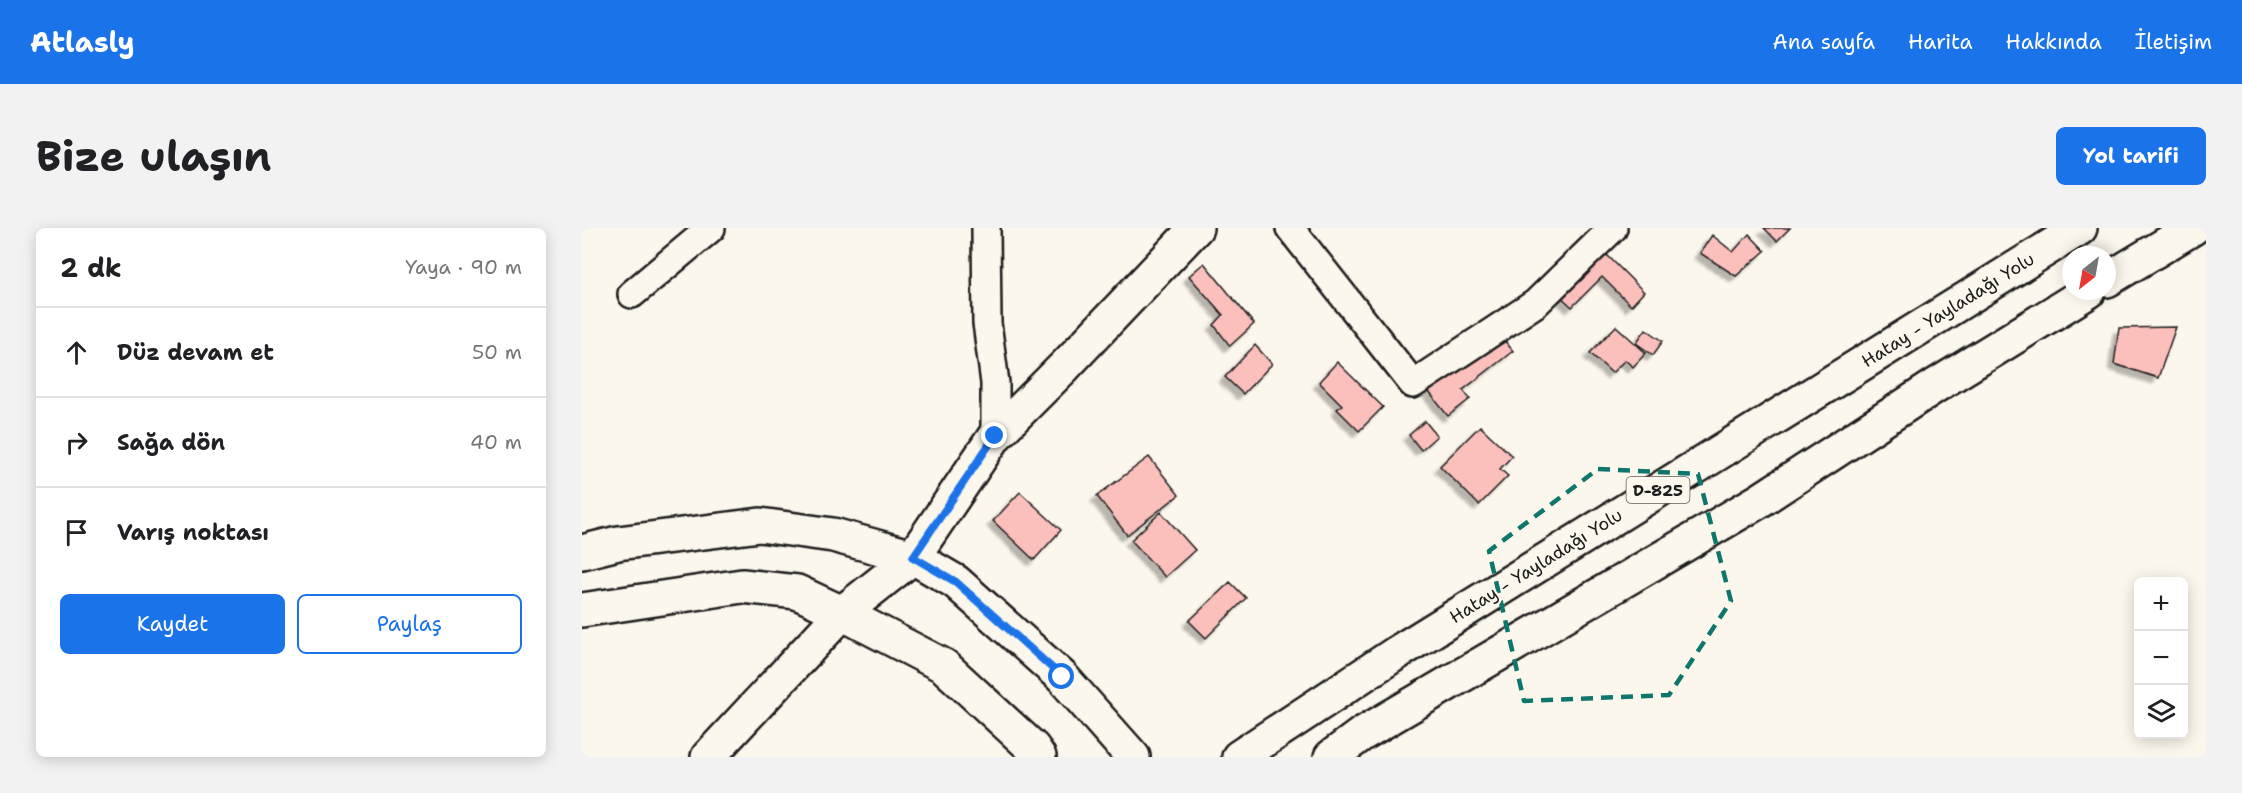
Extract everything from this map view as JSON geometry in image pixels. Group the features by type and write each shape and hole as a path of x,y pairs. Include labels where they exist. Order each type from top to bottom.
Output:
{"main road":[{"path":"708,757 842,613 913,557 995,436 1196,228"},
{"name":"Hatay - Yayladağı Yolu","path":"1239,757 1395,654 2080,228"},
{"path":"2116,275 2193,228"},
{"path":"1331,757 1372,728 1759,501 1935,386 2074,300"},
{"path":"582,552 618,543 760,525 833,535 913,557 956,582 1062,677 1132,757"},
{"path":"582,610 742,586 796,592 944,666 1033,748 1039,757"}],"street":[{"path":"632,294 711,228"},
{"path":"986,228 987,323 995,383 995,436"},
{"path":"1290,228 1413,384 1536,303 1613,228"}],"highlighted area":[{"path":"1598,469 1698,474 1731,601 1669,695 1524,701 1489,551"}],"building":[{"path":"1764,228 1790,228 1777,241"},
{"path":"1749,234 1765,251 1736,276 1700,253 1712,235 1733,252"},
{"path":"1601,249 1644,292 1631,306 1602,277 1572,307 1557,293"},
{"path":"1204,263 1254,324 1230,346 1214,325 1223,315 1189,276"},
{"path":"1616,326 1646,353 1633,367 1625,360 1612,373 1590,353"},
{"path":"2176,327 2158,378 2114,364 2119,328"},
{"path":"1646,329 1663,341 1653,355 1636,343"},
{"path":"1496,330 1513,351 1463,390 1470,399 1448,416 1425,387"},
{"path":"1255,345 1272,364 1243,394 1225,377"},
{"path":"1337,362 1383,407 1359,431 1337,409 1342,405 1319,382"},
{"path":"1425,421 1437,436 1421,450 1409,435"},
{"path":"1480,426 1512,456 1500,469 1508,476 1479,505 1440,466"},
{"path":"1149,457 1179,495 1127,535 1097,496"},
{"path":"1020,492 1061,530 1034,560 993,521"},
{"path":"1161,512 1195,550 1165,577 1131,540"},
{"path":"1230,582 1246,598 1206,638 1189,621"}],"route":[{"path":"995,436 913,557 956,582 1062,677"}]}
